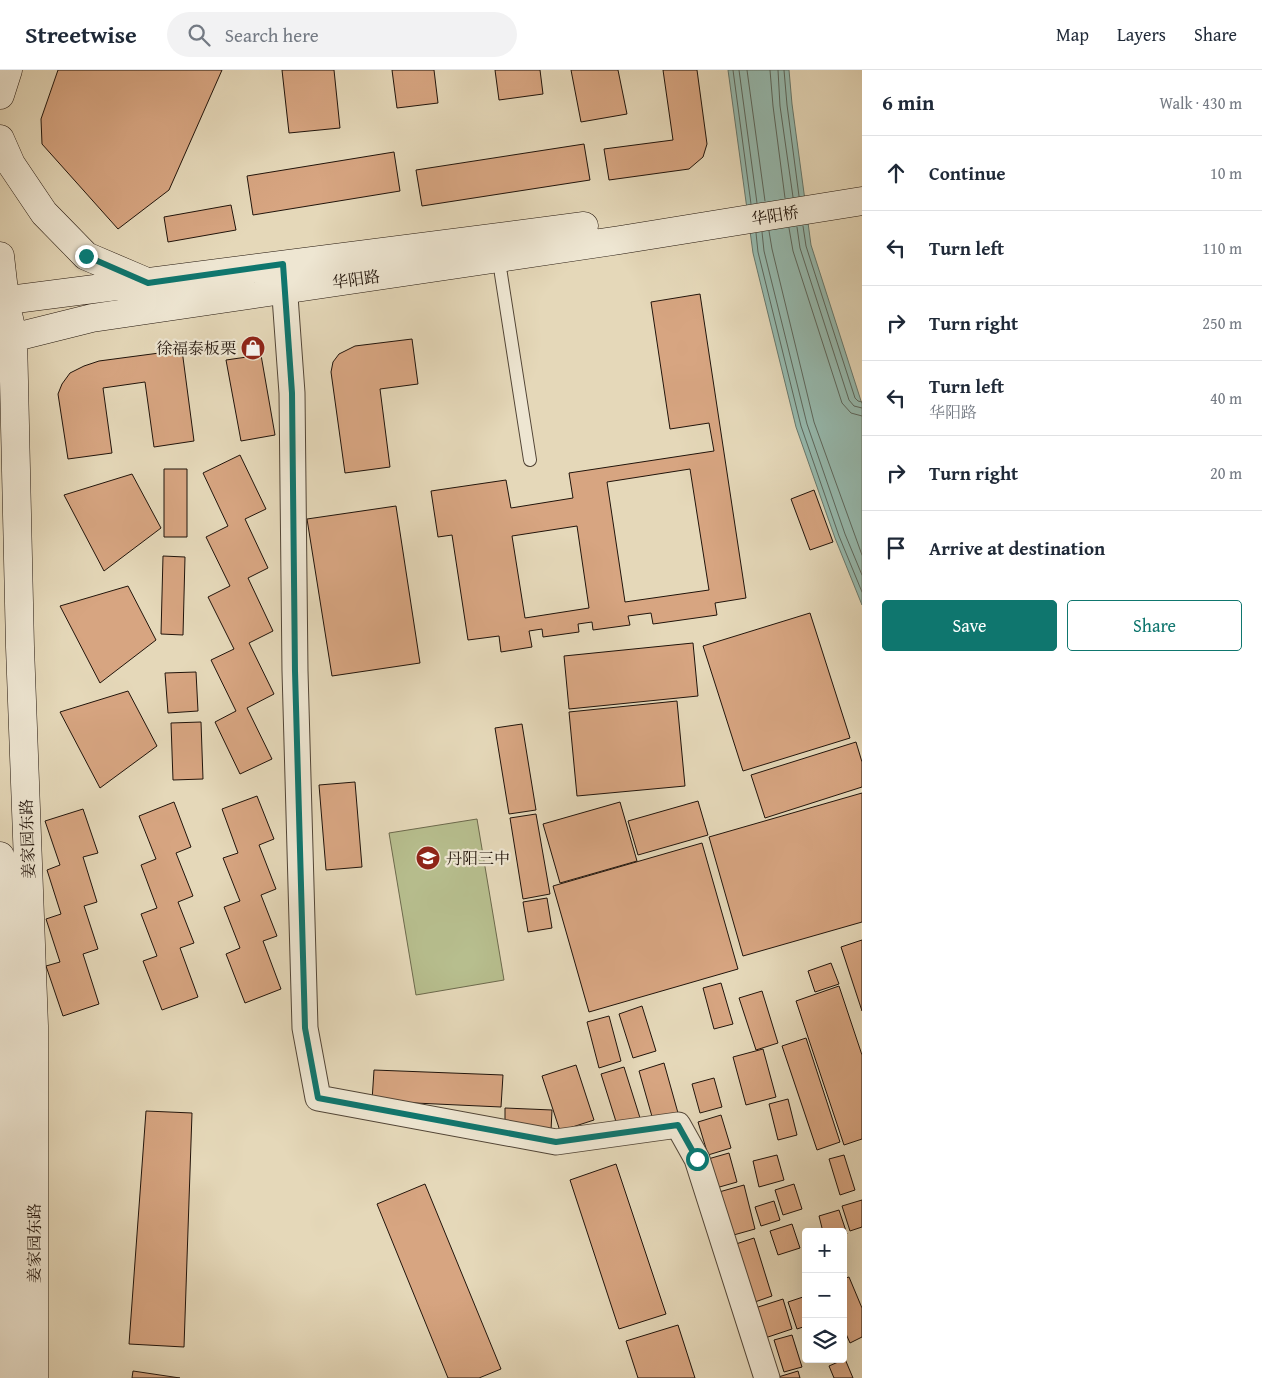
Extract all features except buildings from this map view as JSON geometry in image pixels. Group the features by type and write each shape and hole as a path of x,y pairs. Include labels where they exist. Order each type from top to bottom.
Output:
{"main road":[{"path":"0,96 8,70"},
{"path":"0,138 11,164 44,213 86,256 148,283"},
{"path":"843,199 862,186"},
{"name":"华阳桥","path":"710,218 843,199"},
{"name":"华阳路","path":"7,339 92,318 284,277 710,218"},
{"name":"姜家园东路","path":"0,256 7,339 34,1026 34,1378"},
{"name":"华阳路","path":"3,300 148,283 284,277"},
{"name":"姜家园东路","path":"0,856 11,1030 7,1378"}],"street":[{"path":"284,277 292,393 295,671 305,1028 318,1098 556,1142 678,1125 697,1159 767,1378"}],"lane":[{"path":"497,247 530,460"}],"green space":[{"path":"477,819 504,980 416,995 389,833"}],"water":[{"path":"728,70 789,70 811,245 862,404 862,605 835,538 796,427 753,253"}],"place":[{"name":"徐福泰板栗","path":"253,348"},
{"name":"丹阳三中","path":"428,858"}],"route":[{"path":"86,256 148,283 283,264 292,393 295,671 305,1028 318,1098 556,1142 678,1125 697,1159"}]}
